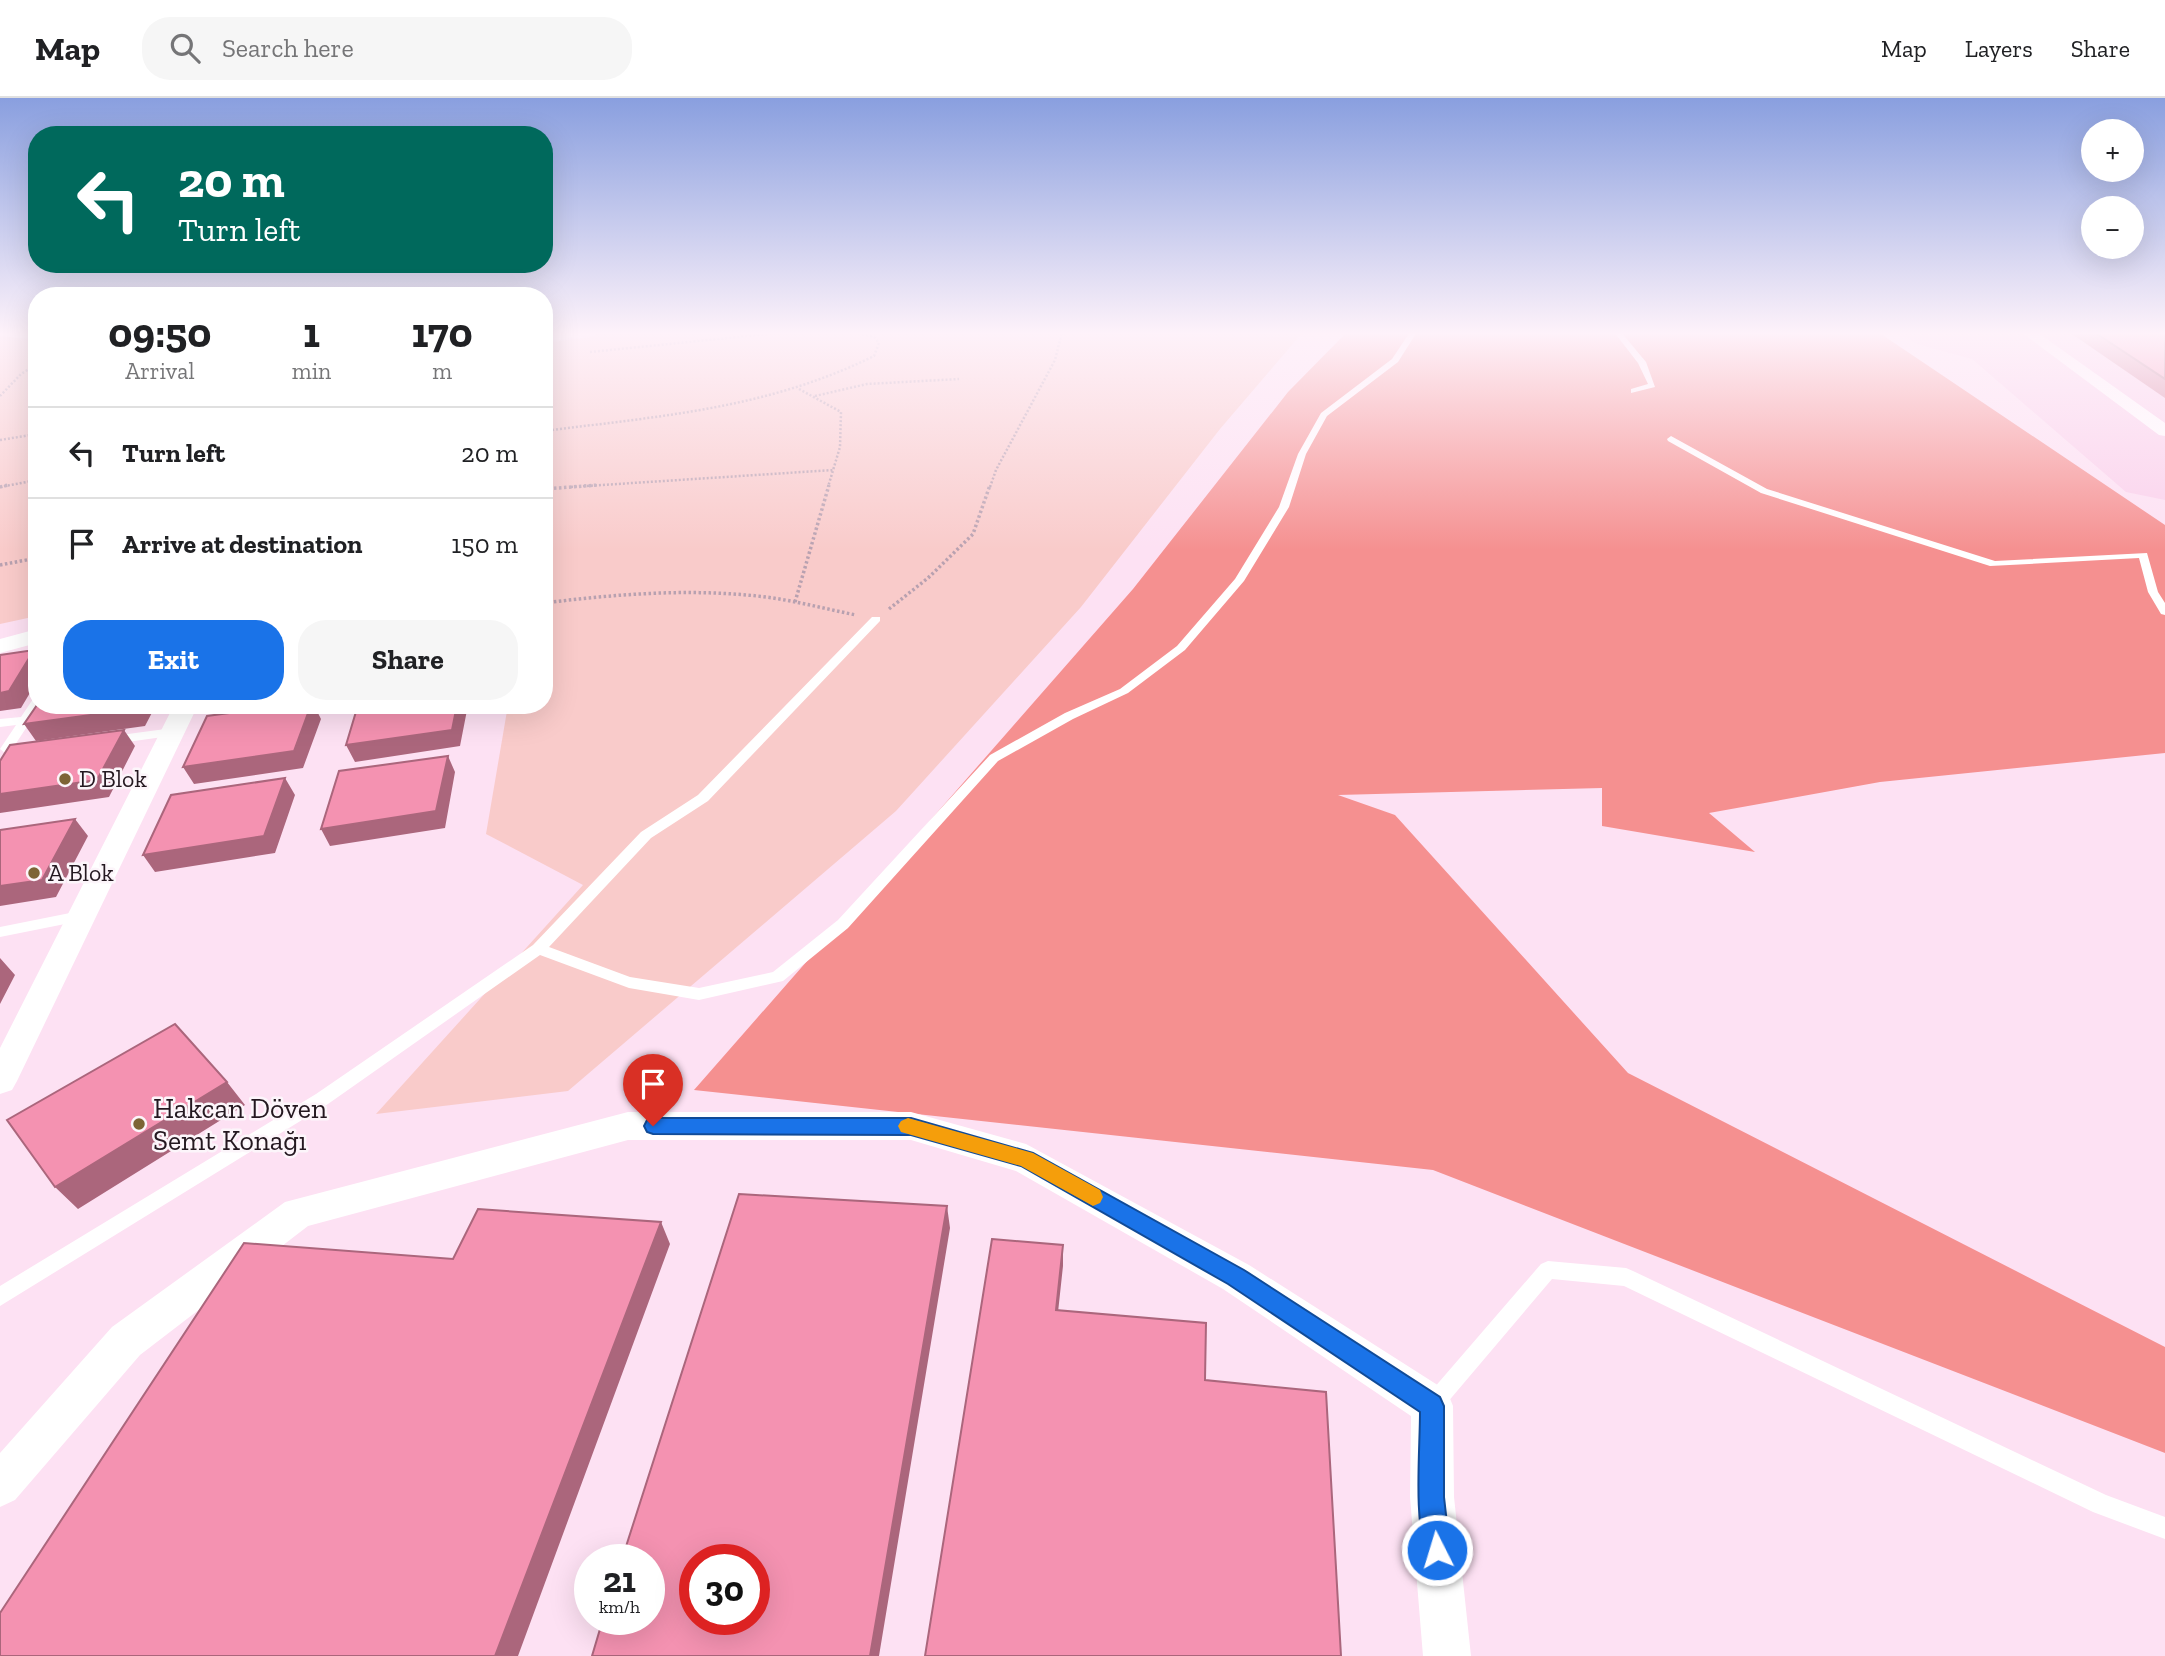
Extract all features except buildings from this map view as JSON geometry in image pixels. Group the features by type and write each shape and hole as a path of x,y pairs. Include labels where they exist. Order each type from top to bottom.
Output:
{"street":[{"path":"2129,405 2165,431"},
{"path":"0,646 28,638"},
{"path":"0,1081 182,714"},
{"path":"0,1485 126,1341 298,1213 628,1126 911,1126 1026,1159 1236,1277 1432,1406 1432,1497 1447,1656"}],"lane":[{"path":"538,950 629,982 699,994 778,977 843,924 994,758 1069,716 1124,691 1181,648 1239,581 1284,508 1302,454 1324,415 1337,405"},
{"path":"1671,439 1765,491 1994,564 2143,555 2152,592 2165,612"},
{"path":"0,1297 322,1099 538,950 646,835 703,798 876,619"},
{"path":"29,714 6,749 14,754 40,750"},
{"path":"0,723 25,720"},
{"path":"93,743 173,732"},
{"path":"0,932 80,916"},
{"path":"1432,1406 1548,1270 1626,1277 2101,1504 2165,1528"}],"path":[{"path":"553,430 698,412 730,405"},
{"path":"795,602 840,447 841,412 829,405"},
{"path":"553,602 587,597 699,593 795,602 876,619 928,578 973,534 996,470 1031,405"},
{"path":"0,440 28,435"},
{"path":"553,488 833,470"},
{"path":"0,487 28,482"},
{"path":"0,565 28,560"}],"shaded area":[{"path":"0,405 28,405 28,618 0,624"},
{"path":"553,405 1241,405 1081,607 896,811 568,1091 376,1114 583,885 486,834 506,714 553,714"},
{"path":"1278,405 1986,405 2165,525 2165,753 1880,782 1709,813 1755,852 1602,826 1602,788 1338,795 1395,815 1628,1073 2165,1347 2165,1453 1433,1170 694,1090 1133,589"},
{"path":"2025,405 2165,405 2165,500 2126,492"}],"slow traffic":[{"path":"908,1126 1026,1159 1093,1197"}],"place":[{"name":"D Blok","path":"65,779"},
{"name":"A Blok","path":"34,873"},
{"name":"Hakcan Döven Semt Konağı","path":"139,1124"}],"route":[{"path":"653,1126 911,1126 1026,1159 1236,1277 1432,1406 1432,1497 1437,1550"}]}
